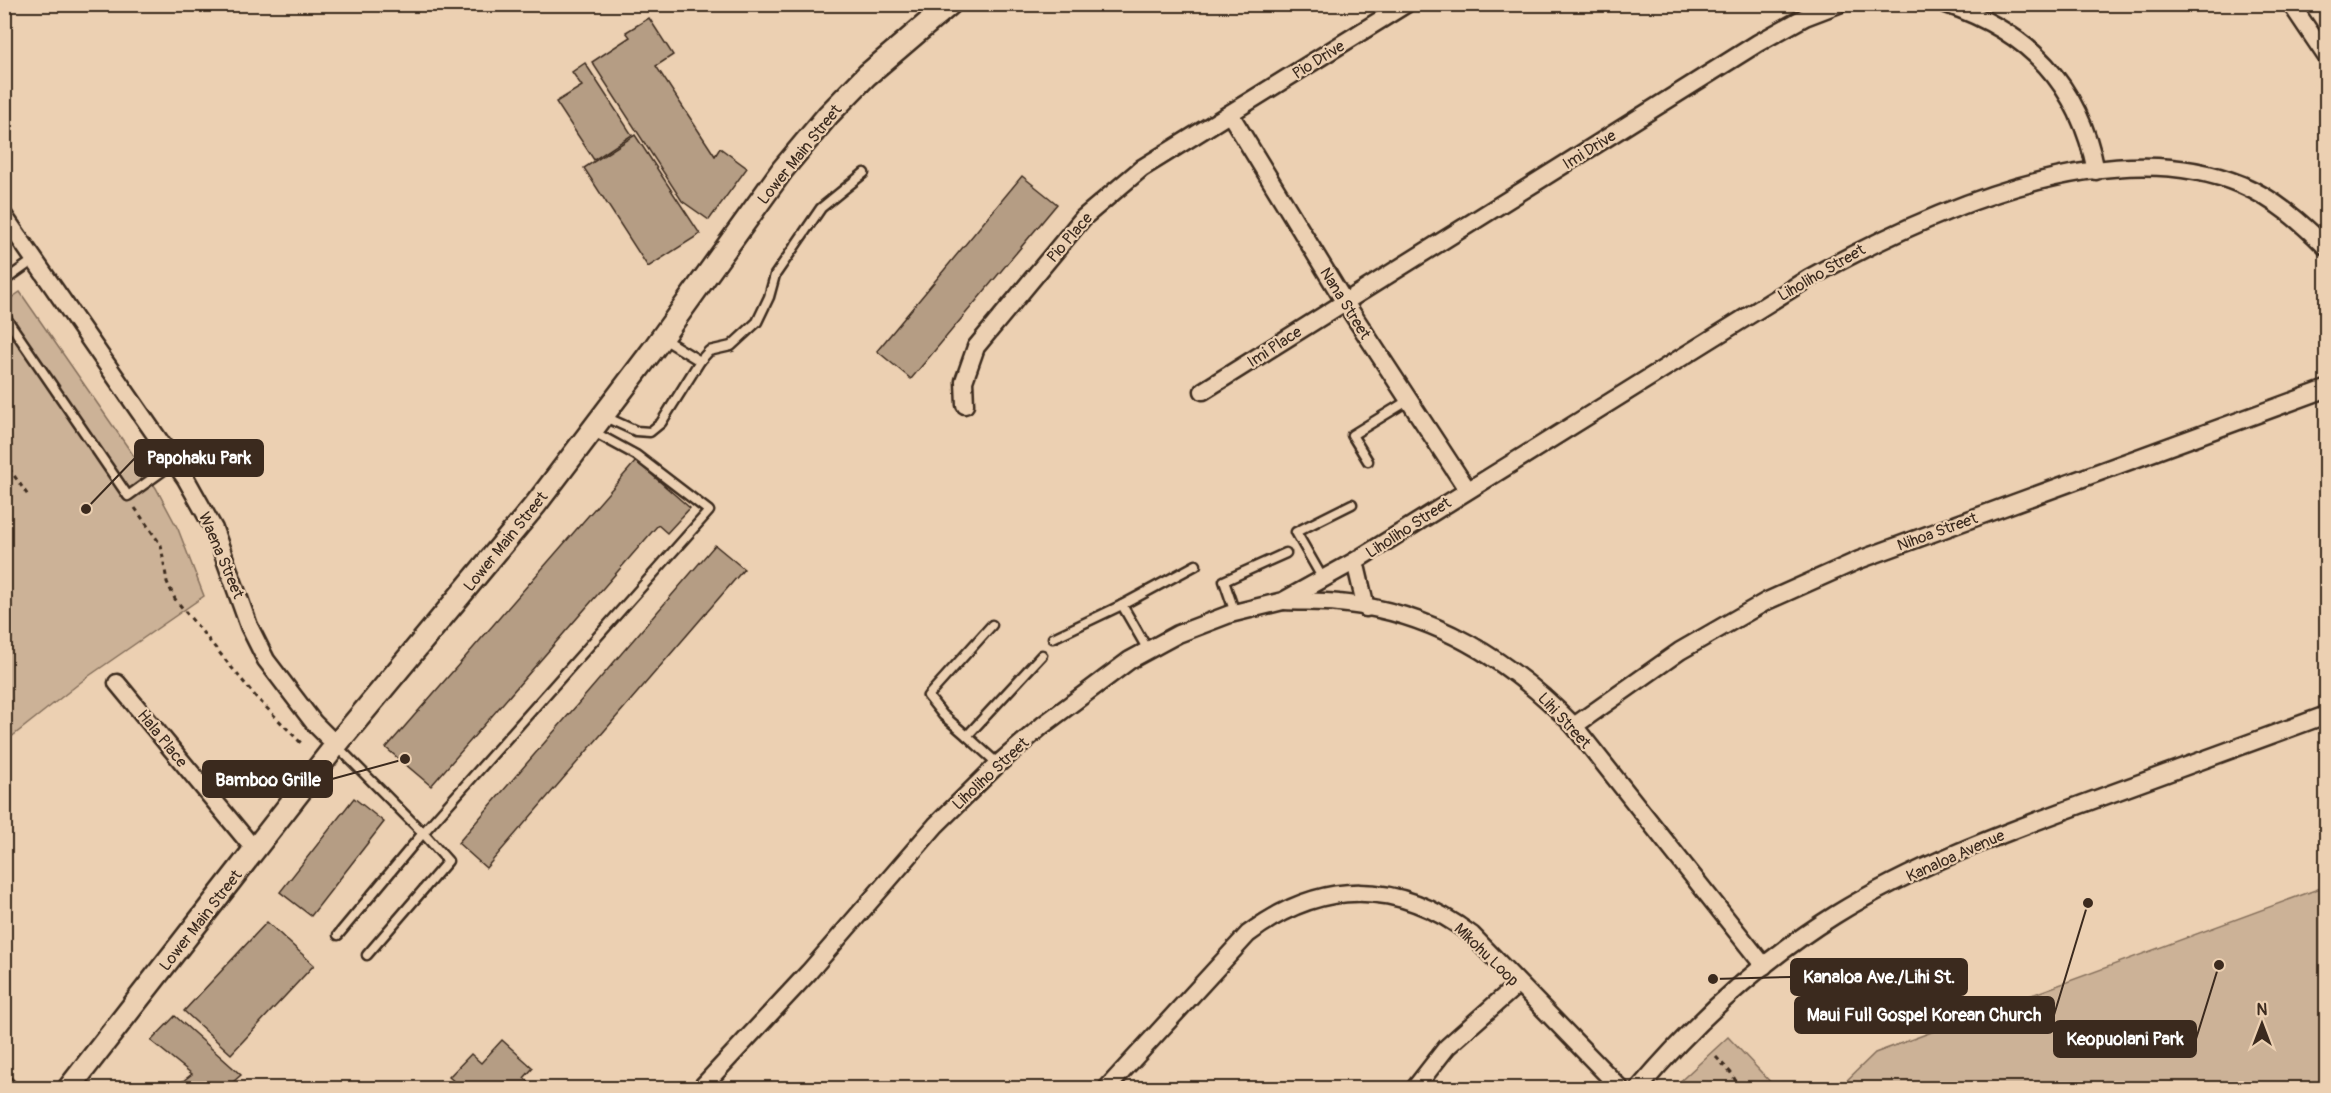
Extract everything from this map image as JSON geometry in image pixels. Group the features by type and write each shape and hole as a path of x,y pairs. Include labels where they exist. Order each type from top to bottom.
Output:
{"street":[{"name":"Lower Main Street","path":"69,1089 336,745 529,513 662,338 783,169 828,115 867,75 950,4"},
{"name":"Pio Drive","path":"1230,114 1406,4"},
{"name":"Imi Drive","path":"1344,301 1758,43 1804,17 1839,4"},
{"path":"1946,4 1974,14 2005,30 2033,51 2057,77 2076,106 2090,138 2096,171"},
{"path":"2291,4 2326,56"},
{"name":"Nana Street","path":"1230,114 1344,301 1467,489"},
{"name":"Pio Place","path":"965,405 965,375 976,348 1083,218 1142,168 1230,114"},
{"name":"Liholiho Street","path":"701,1089 809,972 936,825 998,764 1042,725 1130,660 1178,633 1235,613 1283,601 1323,579 1809,278 1867,246 1925,219 1989,195 2050,179 2096,171 2162,168 2213,175 2243,186 2271,200 2326,247"},
{"name":"Waena Street","path":"4,216 175,462 214,529 249,626 266,660 314,723 336,745"},
{"name":"Imi Place","path":"1203,391 1344,301"},
{"name":"Nihoa Street","path":"1574,726 1680,651 1767,601 1859,560 2326,389"},
{"name":"Liholiho Street","path":"1355,561 1366,608"},
{"name":"Lihi Street","path":"1283,601 1341,603 1397,614 1451,634 1492,656 1547,698 1574,726 1764,966"},
{"name":"Hala Place","path":"117,683 254,849"},
{"name":"Kanaloa Avenue","path":"1638,1089 1674,1046 1764,966 1834,915 1925,865 2021,826 2326,715"},
{"name":"Mikohu Loop","path":"1107,1089 1248,934 1269,918 1319,897 1346,893 1373,893 1400,897 1450,918 1472,935 1620,1089"},
{"path":"1415,1089 1447,1047 1518,984"},
{"path":"4,1084 8,1089"}],"lane":[{"path":"597,423 650,432 661,423 700,361 709,351 731,346 757,322 770,297 775,275 821,208 864,172"},
{"path":"4,281 35,259"},
{"path":"4,315 128,496 175,462"},
{"path":"662,338 700,361"},
{"path":"1368,461 1352,435 1408,400"},
{"path":"338,935 423,833 709,512 597,423"},
{"path":"1323,579 1296,532 1352,504"},
{"path":"1235,613 1224,580 1286,554"},
{"path":"1053,638 1122,605 1196,565"},
{"path":"1122,605 1148,650"},
{"path":"992,625 928,696 943,715 998,764"},
{"path":"967,736 1042,655"},
{"path":"336,745 448,861 367,956"}],"path":[{"path":"4,461 29,497"},
{"path":"135,508 161,545 167,582 181,607 256,697 301,743"},
{"path":"1716,1057 1731,1073 1740,1089"}],"shaded area":[{"path":"20,292 156,488 178,529 204,596 86,678 5,742 4,303"},
{"path":"2326,886 2326,1088 1839,1088 1875,1053"},
{"path":"1728,1037 1776,1088 1673,1088"}],"building":[{"path":"649,18 673,55 656,66 715,156 720,148 747,168 709,220 682,201 592,62 630,37 626,32"},
{"path":"585,63 632,135 594,160 556,102 582,86 572,72"},
{"path":"635,135 700,234 648,267 584,168"},
{"path":"1022,176 1057,204 911,379 877,351"},
{"path":"636,461 690,508 667,533 658,525 431,786 386,748"},
{"path":"715,545 744,569 486,868 458,843"},
{"path":"354,798 384,822 311,916 280,892"},
{"path":"267,922 314,965 231,1054 184,1011"},
{"path":"175,1016 241,1075 226,1088 174,1088 192,1074 151,1041"},
{"path":"502,1040 533,1068 524,1078 529,1082 529,1088 462,1088 449,1077 471,1054 481,1063"}],"place":[{"name":"Papohaku Park","path":"86,509"},
{"name":"Bamboo Grille","path":"405,759"},
{"name":"Maui Full Gospel Korean Church","path":"2088,903"},
{"name":"Keopuolani Park","path":"2219,965"},
{"name":"Kanaloa Ave./Lihi St.","path":"1713,979"}]}
